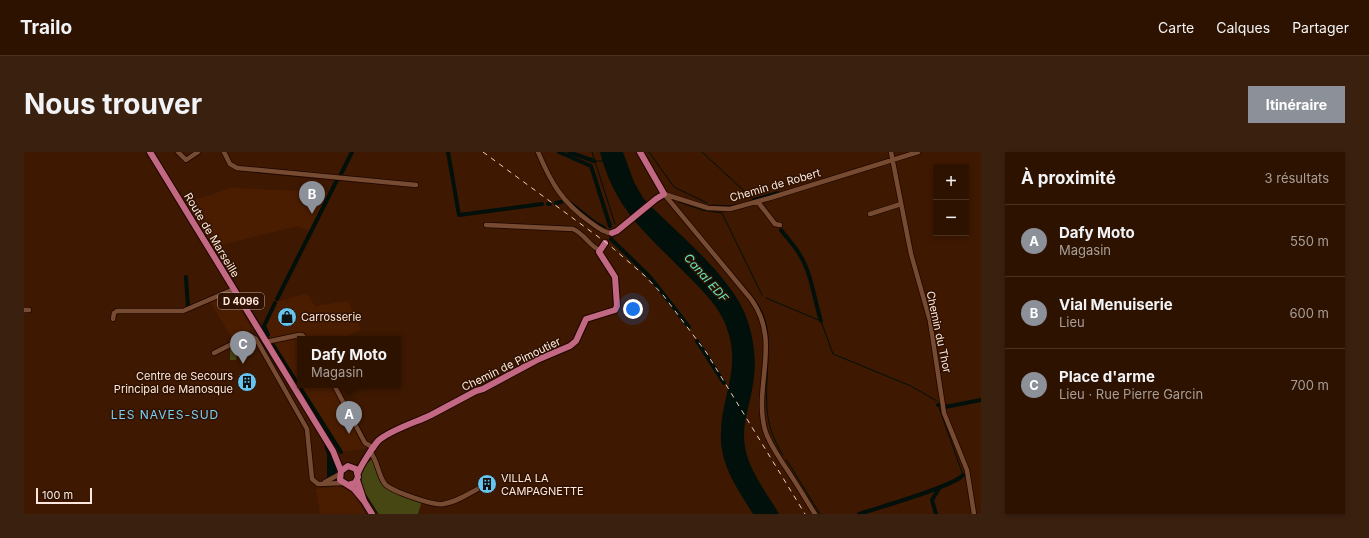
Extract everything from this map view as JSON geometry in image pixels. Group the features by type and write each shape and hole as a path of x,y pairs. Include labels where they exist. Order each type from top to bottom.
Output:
{"main road":[{"name":"Route de Marseille","path":"150,152 333,451 340,473"},
{"path":"600,250 611,232 622,226 664,194 640,152"},
{"name":"Chemin de Pimoutier","path":"358,473 380,440 570,346 576,341 586,319 615,310 617,302 615,277 600,256 600,250"},
{"name":"Route de Marseille","path":"333,451 350,466"},
{"name":"Chemin de Pimoutier","path":"350,466 371,453"},
{"path":"364,501 346,484 340,473 350,466 358,473 357,480 364,501 372,514"},
{"path":"346,484 352,484 357,480"}],"street":[{"path":"178,152 186,160 198,152"},
{"path":"224,152 230,164 237,168 416,185"},
{"path":"538,152 552,183 564,201 601,230 611,232"},
{"name":"Chemin du Thor","path":"891,152 911,254 930,322 944,413 967,470 974,514"},
{"name":"Chemin de Robert","path":"664,194 702,207 730,209 758,202 918,152"},
{"path":"664,194 674,208 751,299 761,317 766,338 763,412 765,431 772,446 815,514"},
{"path":"674,208 674,201 678,198"},
{"path":"758,202 775,224 780,225"},
{"path":"870,214 901,204"},
{"path":"486,225 573,229 583,234 594,248 600,250"},
{"path":"113,319 114,312 118,311 183,311 234,289"},
{"path":"266,342 299,335 301,336"},
{"path":"214,352 246,336 257,340 307,429 311,476 313,481 320,484 346,484"},
{"path":"336,388 376,460 384,482 388,487 398,492 439,505 454,501 483,486"},
{"path":"320,484 331,480 340,473"}],"shaded area":[{"path":"231,188 330,192 310,231 298,226 213,247 185,203"},
{"path":"230,293 252,329 233,340 210,302"},
{"path":"307,293 315,306 348,301 361,330 348,336 297,336 297,381 264,328 277,302"},
{"path":"245,339 251,340 248,342 254,353 237,354 236,360 230,360 230,347"},
{"path":"301,388 335,388 367,448 341,452"},
{"path":"372,459 388,489 422,501 418,514 378,514 365,493 361,479 365,466"},
{"path":"338,486 352,492 366,514 320,514 316,489"}],"water":[{"name":"Canal EDF","path":"600,152 623,152 634,182 643,198 716,271 740,303 747,319 755,359 753,384 744,431 745,447 754,473 779,514 753,514 732,479 724,460 721,440 721,424 730,382 732,353 730,338 724,321 707,296 645,233 623,205 606,172"},
{"path":"326,445 338,469 334,476 327,480 327,454 324,446"}],"waterway":[{"path":"341,174 352,152"},
{"path":"448,152 459,215 542,204"},
{"path":"559,152 591,166 610,226"},
{"path":"569,152 594,161"},
{"path":"592,152 615,224"},
{"path":"649,152 674,187 707,203"},
{"path":"702,152 754,200"},
{"path":"594,161 603,161"},
{"path":"169,178 174,186"},
{"path":"277,299 337,180"},
{"path":"754,200 778,193"},
{"path":"556,203 561,202"},
{"path":"679,202 702,210 722,213 762,295"},
{"path":"570,203 595,223 604,228"},
{"path":"713,205 728,206 740,204"},
{"path":"628,226 635,220"},
{"path":"200,228 209,241"},
{"path":"781,230 796,248 804,263 810,279 821,321"},
{"path":"611,239 650,277 689,327"},
{"path":"213,248 232,279"},
{"path":"734,275 754,299 763,315 768,334 768,345"},
{"path":"186,277 188,307"},
{"path":"236,286 249,307"},
{"path":"766,298 821,321 833,354 911,386 937,401"},
{"path":"268,335 264,326 275,303"},
{"path":"251,310 265,333"},
{"path":"697,341 724,383"},
{"path":"262,343 308,415"},
{"path":"273,345 297,383"},
{"path":"274,349 297,386"},
{"path":"768,357 768,419 771,431 783,455"},
{"path":"298,388 324,430 326,429"},
{"path":"300,388 341,452"},
{"path":"945,407 981,400"},
{"path":"938,405 963,475"},
{"path":"318,432 326,446"},
{"path":"786,459 820,514"},
{"path":"859,514 931,491 957,480 963,475"},
{"path":"936,514 932,500 940,487"},
{"path":"364,492 378,514"}],"railway":[{"path":"483,152 608,244 645,276 663,295 706,352 805,514"}],"place":[{"name":"Vial Menuiserie","path":"312,214"},
{"name":"Carrosserie","path":"287,317"},
{"name":"Place d'arme","path":"243,364"},
{"name":"Centre de Secours Principal de Manosque","path":"247,382"},
{"name":"Dafy Moto","path":"349,434"},
{"name":"VILLA LA CAMPAGNETTE","path":"487,484"}],"district":[{"name":"LES NAVES-SUD","path":"165,415"}]}
